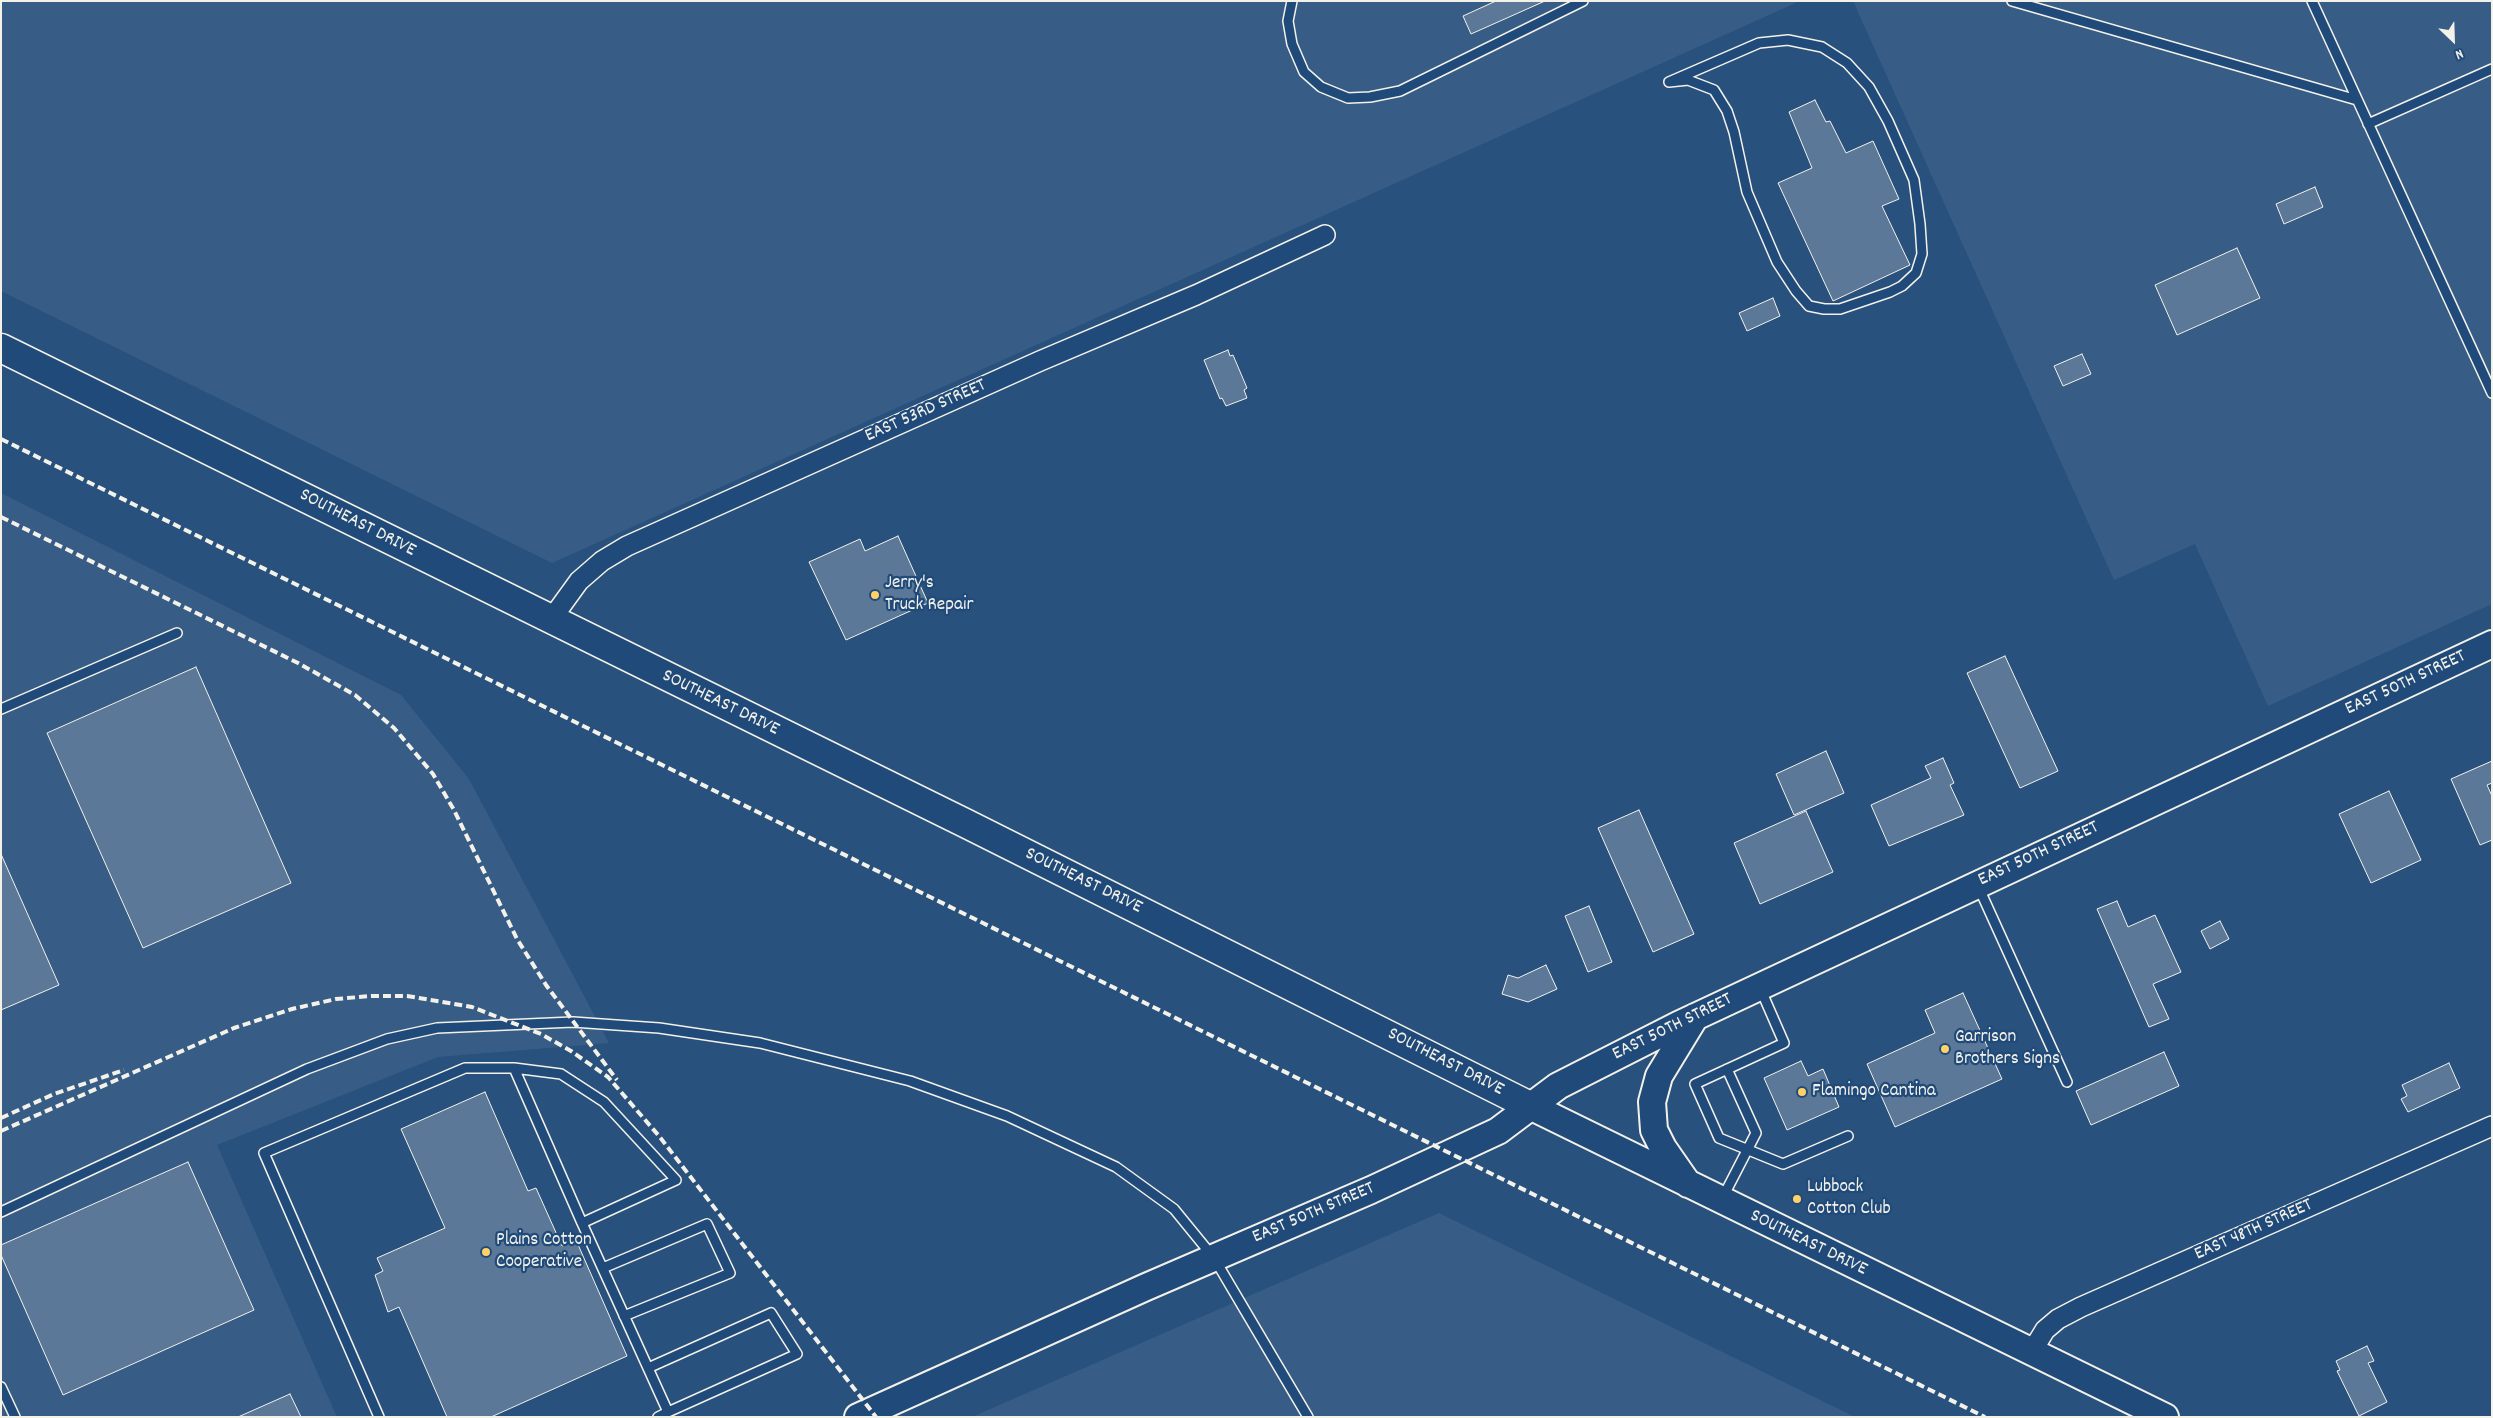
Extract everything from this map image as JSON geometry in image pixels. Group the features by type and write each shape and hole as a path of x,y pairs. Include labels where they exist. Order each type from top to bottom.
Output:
{"main road":[{"name":"SOUTHEAST DRIVE","path":"1,348 550,621 982,832 1690,1187 2165,1417"},
{"name":"EAST 50TH STREET","path":"858,1417 1380,1186 1498,1131 1558,1086 1759,986 2492,644"},
{"path":"1690,1187 1663,1148 1654,1130 1652,1102 1659,1076 1696,1017"}],"street":[{"name":"EAST 53RD STREET","path":"550,621 579,581 602,561 627,546 1040,361 1196,295 1325,235"},
{"name":"EAST 48TH STREET","path":"2031,1353 2044,1330 2058,1319 2081,1307 2492,1126"}],"lane":[{"path":"1292,1 1288,21 1292,44 1304,72 1322,87 1348,98 1370,97 1400,90 1583,1"},
{"path":"2012,1 2357,100"},
{"path":"2312,1 2492,393"},
{"path":"1788,40 1822,46 1847,63 1869,87 1888,121 1914,180 1922,254 1916,273 1902,286 1866,302 1840,309 1824,309 1809,306 1796,291 1777,262 1761,227 1747,192 1734,132 1727,111 1714,90 1688,80 1669,82 1759,43 1788,40"},
{"path":"2368,124 2492,70"},
{"path":"1,709 177,633"},
{"path":"1977,884 2067,1082"},
{"path":"1759,986 1784,1043 1695,1084 1719,1138 1783,1164 1848,1136"},
{"path":"1,1212 307,1069 388,1039 437,1028 573,1022 659,1028 760,1043 910,1081 998,1113 1116,1167 1174,1209 1214,1258 1308,1417"},
{"path":"379,1417 264,1153 465,1068 514,1068 560,1074 604,1102 676,1180 582,1223"},
{"path":"514,1068 668,1412"},
{"path":"1721,1202 1756,1133 1727,1069"},
{"path":"603,1268 707,1224 730,1273 624,1316"},
{"path":"648,1368 771,1313 797,1354 658,1417"},
{"path":"1,1387 15,1417"}],"shaded area":[{"path":"1,1 1800,1 552,563 1,291"},
{"path":"1853,1 2492,1 2492,604 2268,706 2195,544 2114,580"},
{"path":"1,493 401,695 469,779 609,1043 438,1057 217,1145 337,1417 1,1417"},
{"path":"1439,1213 1855,1417 972,1417"}],"building":[{"path":"1496,1 1545,1 1471,34 1463,16"},
{"path":"1815,100 1826,122 1830,121 1846,153 1873,141 1899,199 1882,206 1910,265 1833,301 1778,183 1812,168 1789,112"},
{"path":"2315,187 2323,207 2284,224 2276,204"},
{"path":"2237,248 2260,298 2177,335 2155,285"},
{"path":"1773,298 1780,316 1747,331 1739,313"},
{"path":"1228,350 1230,356 1233,355 1247,388 1244,390 1247,398 1226,406 1222,398 1220,399 1204,360"},
{"path":"2082,354 2091,374 2063,386 2054,366"},
{"name":"Jerry's Truck Repair","path":"898,536 928,603 846,640 809,562 860,539 865,551"},
{"path":"2005,656 2058,771 2020,788 1967,673"},
{"path":"196,667 291,883 143,948 47,733"},
{"path":"1826,751 1844,793 1794,815 1776,774"},
{"path":"1943,758 1954,783 1950,785 1964,815 1889,846 1871,805 1931,778 1925,766"},
{"path":"2492,761 2492,783 2487,785 2492,796 2492,840 2480,845 2451,779"},
{"path":"2389,791 2421,860 2371,883 2339,814"},
{"path":"1639,810 1694,934 1653,952 1598,828"},
{"path":"1806,811 1833,872 1760,904 1734,843"},
{"path":"1,854 59,985 1,1010"},
{"path":"2117,901 2128,927 2155,915 2181,972 2153,984 2169,1019 2149,1027 2097,909"},
{"path":"1589,906 1612,962 1588,972 1565,916"},
{"path":"2220,921 2229,939 2210,949 2201,931"},
{"path":"1546,965 1557,989 1528,1002 1502,994 1508,975 1518,978"},
{"name":"Garrison Brothers Signs","path":"1963,993 2002,1079 1895,1127 1867,1064 1935,1033 1925,1010"},
{"path":"2164,1052 2179,1086 2091,1125 2076,1091"},
{"name":"Flamingo Cantina","path":"1801,1061 1808,1076 1823,1069 1839,1107 1787,1130 1764,1078"},
{"path":"2449,1063 2460,1088 2408,1112 2401,1099 2407,1096 2402,1085"},
{"name":"Plains Cotton Cooperative","path":"485,1092 528,1191 536,1188 562,1246 576,1240 627,1356 491,1417 447,1417 399,1307 388,1312 375,1275 383,1271 377,1258 445,1228 401,1129"},
{"path":"188,1162 254,1310 63,1395 1,1255 1,1245"},
{"path":"2367,1346 2374,1361 2368,1363 2387,1402 2359,1416 2337,1371 2340,1370 2336,1361"},
{"path":"290,1394 301,1417 238,1417"}],"railway":[{"path":"1,439 1985,1417"},
{"path":"1,517 298,663 355,695 394,728 433,774 454,810 517,939 546,985 617,1080"},
{"path":"1,1131 234,1028 292,1009 336,999 371,996 407,996 472,1007 541,1034 571,1051 608,1077 659,1136 876,1417"},
{"path":"1,1118 54,1094 124,1070"}],"place":[{"name":"Jerry's Truck Repair","path":"875,595"},
{"name":"Garrison Brothers Signs","path":"1945,1049"},
{"name":"Flamingo Cantina","path":"1802,1092"},
{"name":"Lubbock Cotton Club","path":"1797,1199"},
{"name":"Plains Cotton Cooperative","path":"486,1252"}]}
